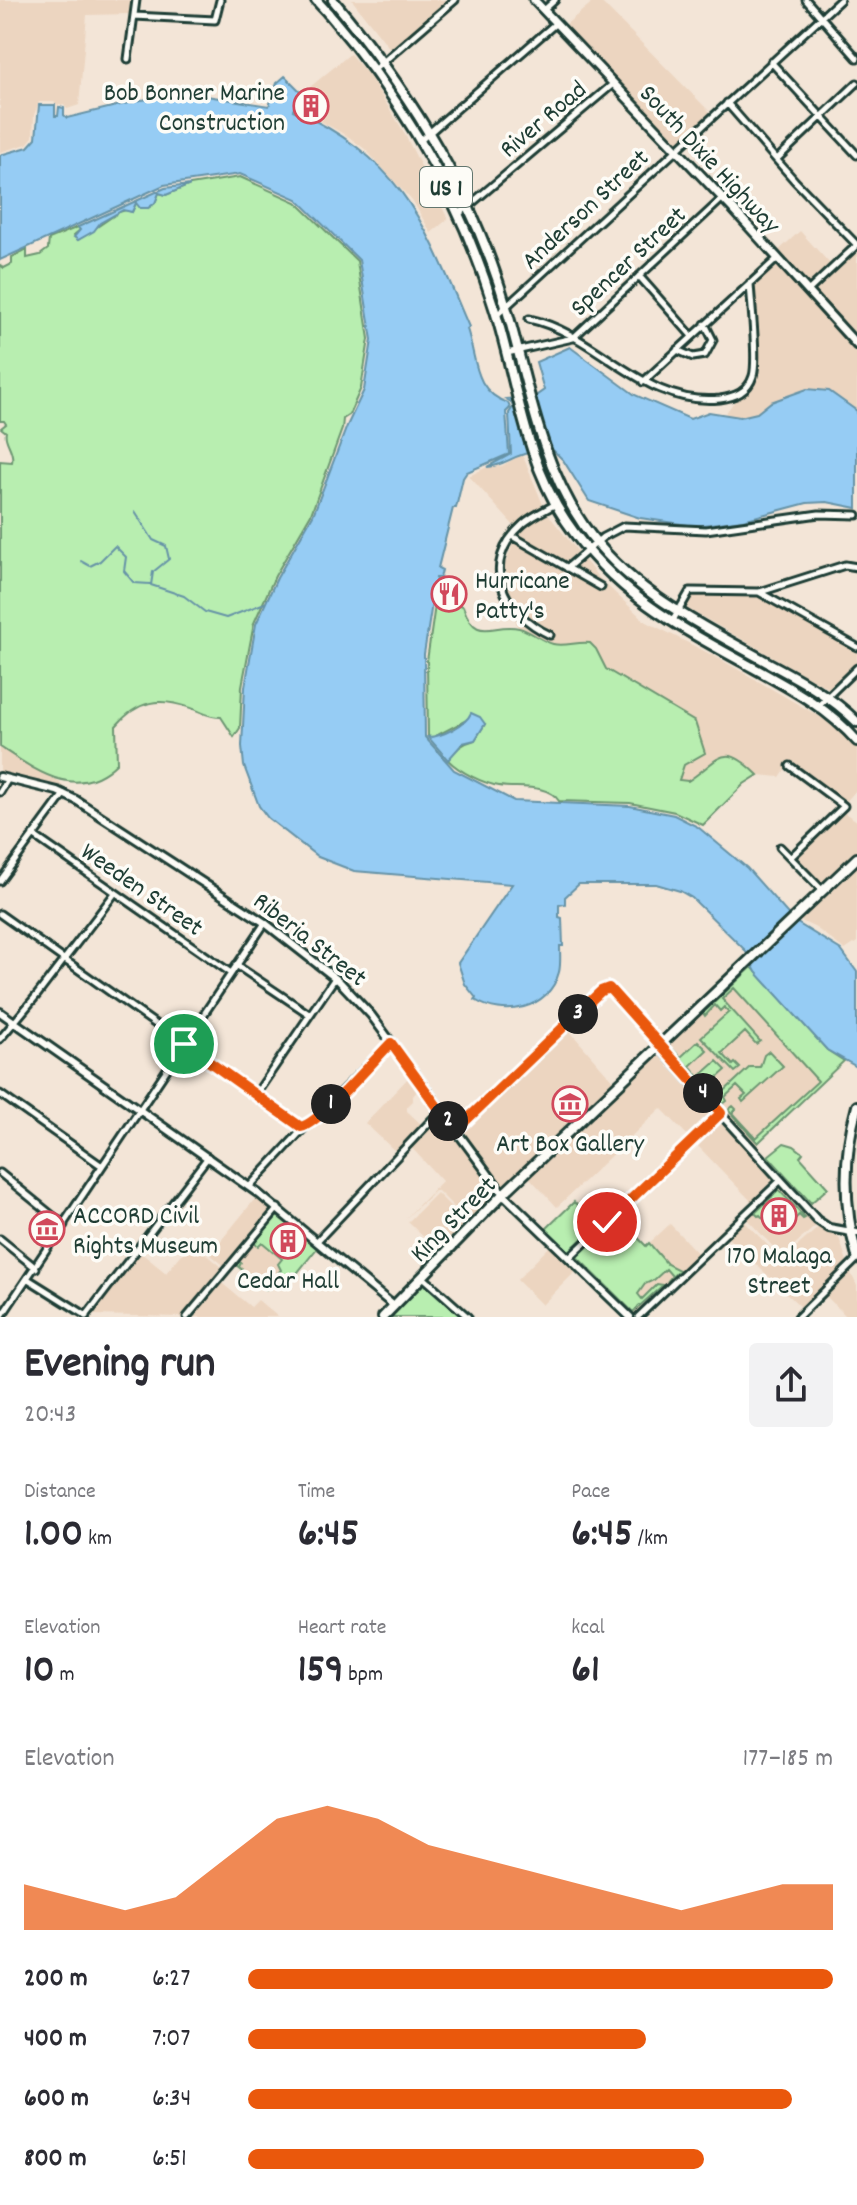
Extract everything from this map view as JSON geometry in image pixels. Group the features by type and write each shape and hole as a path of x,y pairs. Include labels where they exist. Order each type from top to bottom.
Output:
{"main road":[{"name":"US 1","path":"316,0 375,69 421,140 459,214 497,315 539,471 556,504 587,550 627,591 671,622 819,705 857,741"},
{"name":"South Dixie Highway","path":"534,0 723,198 857,345"},
{"name":"US 1","path":"334,1 383,61 431,133 469,206 507,307 539,435 551,467 566,499 596,543 620,569 677,612 827,697 857,722"},
{"path":"328,13 334,1"},
{"name":"King Street","path":"383,1317 503,1194 857,858"},
{"path":"857,1106 846,1170 857,1257"}],"street":[{"path":"128,59 136,0"},
{"path":"134,16 215,20 220,0"},
{"path":"375,69 455,0"},
{"path":"544,10 555,0"},
{"path":"806,0 857,58"},
{"name":"Anderson Street","path":"497,315 840,0"},
{"path":"421,140 556,23"},
{"path":"771,62 857,155"},
{"name":"River Road","path":"459,214 614,83"},
{"path":"776,160 857,83"},
{"path":"727,103 857,245 808,292"},
{"name":"Spencer Street","path":"507,353 573,338 723,198"},
{"path":"642,382 778,258"},
{"path":"639,276 692,336"},
{"path":"529,319 573,338 642,382 687,399 731,397 746,389 754,371 750,283"},
{"path":"677,350 687,356 705,355 713,340 705,324"},
{"path":"550,635 519,616 504,596 501,564 512,536 526,522 556,504"},
{"path":"567,568 596,543 624,526 706,530 811,514 857,515"},
{"path":"512,536 601,587"},
{"path":"671,622 690,591 759,592 845,565 857,567"},
{"path":"759,592 857,647"},
{"path":"819,705 857,668"},
{"path":"790,766 844,806 791,857"},
{"path":"0,792 4,778"},
{"name":"Riberia Street","path":"4,778 64,794 265,923 335,978 361,1003 503,1194 630,1317"},
{"path":"0,881 64,794"},
{"name":"Weeden Street","path":"33,835 231,973"},
{"path":"780,847 823,891"},
{"path":"0,1039 115,893"},
{"path":"0,914 305,1127"},
{"path":"1,1317 265,923"},
{"path":"236,965 309,1014"},
{"path":"256,1094 335,978"},
{"path":"455,1131 606,988 823,1224 853,1232"},
{"path":"0,1012 278,1208 394,1306"},
{"path":"249,1187 391,1043"},
{"path":"0,1094 102,1166"},
{"path":"317,1241 440,1111"},
{"path":"569,1258 721,1113"},
{"path":"28,1279 87,1316 208,1157"},
{"path":"0,1173 64,1225"},
{"path":"638,1317 781,1180"},
{"path":"187,1317 278,1208"},
{"path":"0,1239 36,1268"},
{"path":"798,1317 857,1257"},
{"path":"422,1276 468,1317"}],"shaded area":[{"path":"0,0 132,0 130,14 87,15 79,105 67,109 54,102 39,102 34,115 33,137 27,144 0,152"},
{"path":"352,0 450,0 391,50"},
{"path":"599,0 711,113 677,145 564,26"},
{"path":"350,54 369,76 401,127 448,219 431,233 414,203 366,150 297,108 304,92"},
{"path":"800,231 831,265 808,287 777,252"},
{"path":"857,250 857,340 813,292"},
{"path":"778,263 857,349 857,411 843,400 771,402 757,413 740,417 725,414 755,381 758,367 753,285"},
{"path":"522,454 544,507 515,527 469,476 487,467 502,466"},
{"path":"547,513 579,553 566,564 517,535"},
{"path":"514,541 603,591 605,585 573,568 583,558 598,577 645,621 718,658 841,729 857,747 857,789 845,803 790,762 780,777 758,775 741,759 701,772 687,781 678,780 695,722 606,669 590,643 556,645 518,628 514,615 539,633 552,639 554,634 532,622 515,607 506,591 505,565"},
{"path":"690,595 759,595 857,650 857,663 830,689 683,606"},
{"path":"0,747 60,782 64,790 0,773"},
{"path":"843,812 857,821 857,854 823,886 795,857"},
{"path":"857,863 857,942 845,950 816,928 797,919"},
{"path":"749,961 827,1050 844,1061 753,1148 659,1046"},
{"path":"567,1028 615,1083 503,1189 459,1132"},
{"path":"659,1050 717,1113 690,1138 661,1108 557,1207 528,1176"},
{"path":"411,1075 423,1091 418,1090 413,1096 407,1111 422,1125 396,1152 365,1123"},
{"path":"440,1116 499,1194 440,1253 468,1224 467,1220 438,1191 406,1218 442,1181 411,1147"},
{"path":"721,1118 777,1180 753,1203 695,1143"},
{"path":"781,1180 820,1222 782,1256 744,1216"},
{"path":"437,1193 466,1222 438,1251 408,1222"},
{"path":"259,1194 321,1244 290,1282 280,1273 266,1289 233,1263 227,1268 210,1254"},
{"path":"574,1202 600,1229 616,1214 646,1246 670,1224 701,1257 638,1317 630,1317 579,1268 542,1305 517,1280 553,1243 542,1232"},
{"path":"744,1221 780,1258 784,1258 820,1226 839,1238 848,1264 802,1308 727,1237"},
{"path":"192,1242 223,1268 183,1317 91,1315 140,1252 166,1273"},
{"path":"850,1271 857,1286 857,1317 843,1317 845,1315 825,1295"},
{"path":"218,1280 251,1307 258,1300 278,1317 187,1317"}],"green space":[{"path":"240,177 296,202 357,261 369,339 361,388 349,415 343,419 311,514 275,576 254,623 242,686 240,728 234,737 221,717 169,703 150,703 132,711 116,726 117,763 102,775 88,780 73,782 58,779 29,766 0,747 0,461 12,462 12,458 6,432 1,428 6,424 0,421 0,265 4,268 12,264 12,257 27,249 27,258 40,255 48,249 49,239 78,227 80,230 74,235 78,240 119,212 132,212 136,203 148,208 155,203 159,193 166,195 190,185"},
{"path":"436,598 463,606 468,618 480,629 519,628 558,645 590,643 606,669 695,722 705,753 684,765 679,780 688,781 715,760 729,756 737,758 758,775 744,784 703,825 675,812 630,803 559,801 547,791 499,786 465,773 448,760 459,747 475,740 485,724 470,718 432,738 428,736 427,661"},
{"path":"752,967 827,1050 844,1061 758,1143 728,1110 733,1106 736,1109 733,1113 756,1138 818,1081 734,988 722,999 760,1041 756,1044 745,1032 722,1053 740,1068 735,1072 701,1037 729,1012 724,1007 720,1011 715,1005 705,1016 703,1013"},
{"path":"698,1041 707,1050 690,1066 699,1077 717,1061 726,1070 708,1086 718,1097 750,1067 760,1067 769,1051 783,1066 743,1102 741,1099 746,1095 737,1086 725,1097 727,1101 723,1104 672,1049 681,1057"},
{"path":"784,1143 803,1153 800,1157 828,1188 811,1203 768,1156"},
{"path":"779,1190 805,1218 799,1215 779,1234 755,1213"},
{"path":"574,1202 597,1225 587,1218 580,1225 588,1233 569,1251 546,1229"},
{"path":"277,1216 318,1247 290,1282 280,1273 266,1289 236,1265 241,1263 239,1267 261,1284 264,1280 269,1283 281,1270 278,1264 282,1259 262,1242 258,1246 254,1243"},
{"path":"618,1217 646,1246 649,1243 667,1264 679,1270 667,1282 672,1276 666,1269 645,1284 638,1294 642,1299 657,1284 663,1285 633,1312 577,1257"},
{"path":"425,1282 464,1317 390,1317"}],"water":[{"path":"285,76 302,93 293,110 361,150 406,198 423,226 469,327 467,329 482,382 488,391 508,403 510,408 506,412 509,454 467,472 456,508 453,508 438,568 442,570 440,578 436,578 424,654 425,737 454,770 514,801 630,806 674,815 698,827 747,868 794,921 841,950 857,972 857,1067 827,1050 756,972 745,950 692,898 656,884 579,884 565,897 565,904 559,905 563,946 560,946 560,969 554,985 546,995 524,1007 499,1009 486,1006 475,1000 465,984 458,963 512,884 354,871 318,857 268,818 259,806 244,766 242,746 245,687 256,624 277,578 313,515 364,390 372,340 359,260 297,199 240,174 164,185 0,260 0,155 28,147 36,138 39,105 55,105 55,116 58,116 59,107 64,108 67,118 141,100 194,94 269,106 277,83"},
{"path":"190,185 166,195 159,193 155,203 148,208 140,208 136,203 132,212 123,210 78,240 74,237 80,230 78,227 165,188"},
{"path":"570,347 635,395 690,419 709,412 740,417 757,413 771,402 807,389 829,391 857,411 857,508 827,502 807,503 743,520 695,526 640,518 589,501 563,460 554,451 548,452 533,398 544,390 536,362"},
{"path":"515,398 529,453 487,467 511,454 509,413 513,407 506,399"},
{"path":"471,713 480,717 485,724 475,740 463,743 448,760 428,737 452,730"}],"waterway":[{"path":"135,512 153,540 166,546 169,559 153,572 151,585 184,596 205,612 226,618 265,603"},
{"path":"81,561 90,566 115,546 126,557 124,571 134,583 150,584"}],"place":[{"name":"Bob Bonner Marine Construction","path":"311,106"},
{"name":"Hurricane Patty's","path":"449,594"},
{"name":"Art Box Gallery","path":"570,1104"},
{"name":"170 Malaga Street","path":"779,1216"},
{"name":"ACCORD Civil Rights Museum","path":"47,1229"},
{"name":"Cedar Hall","path":"288,1241"}],"route":[{"path":"184,1044 305,1127 391,1043 455,1131 601,991 609,988 721,1113 607,1222"}]}
